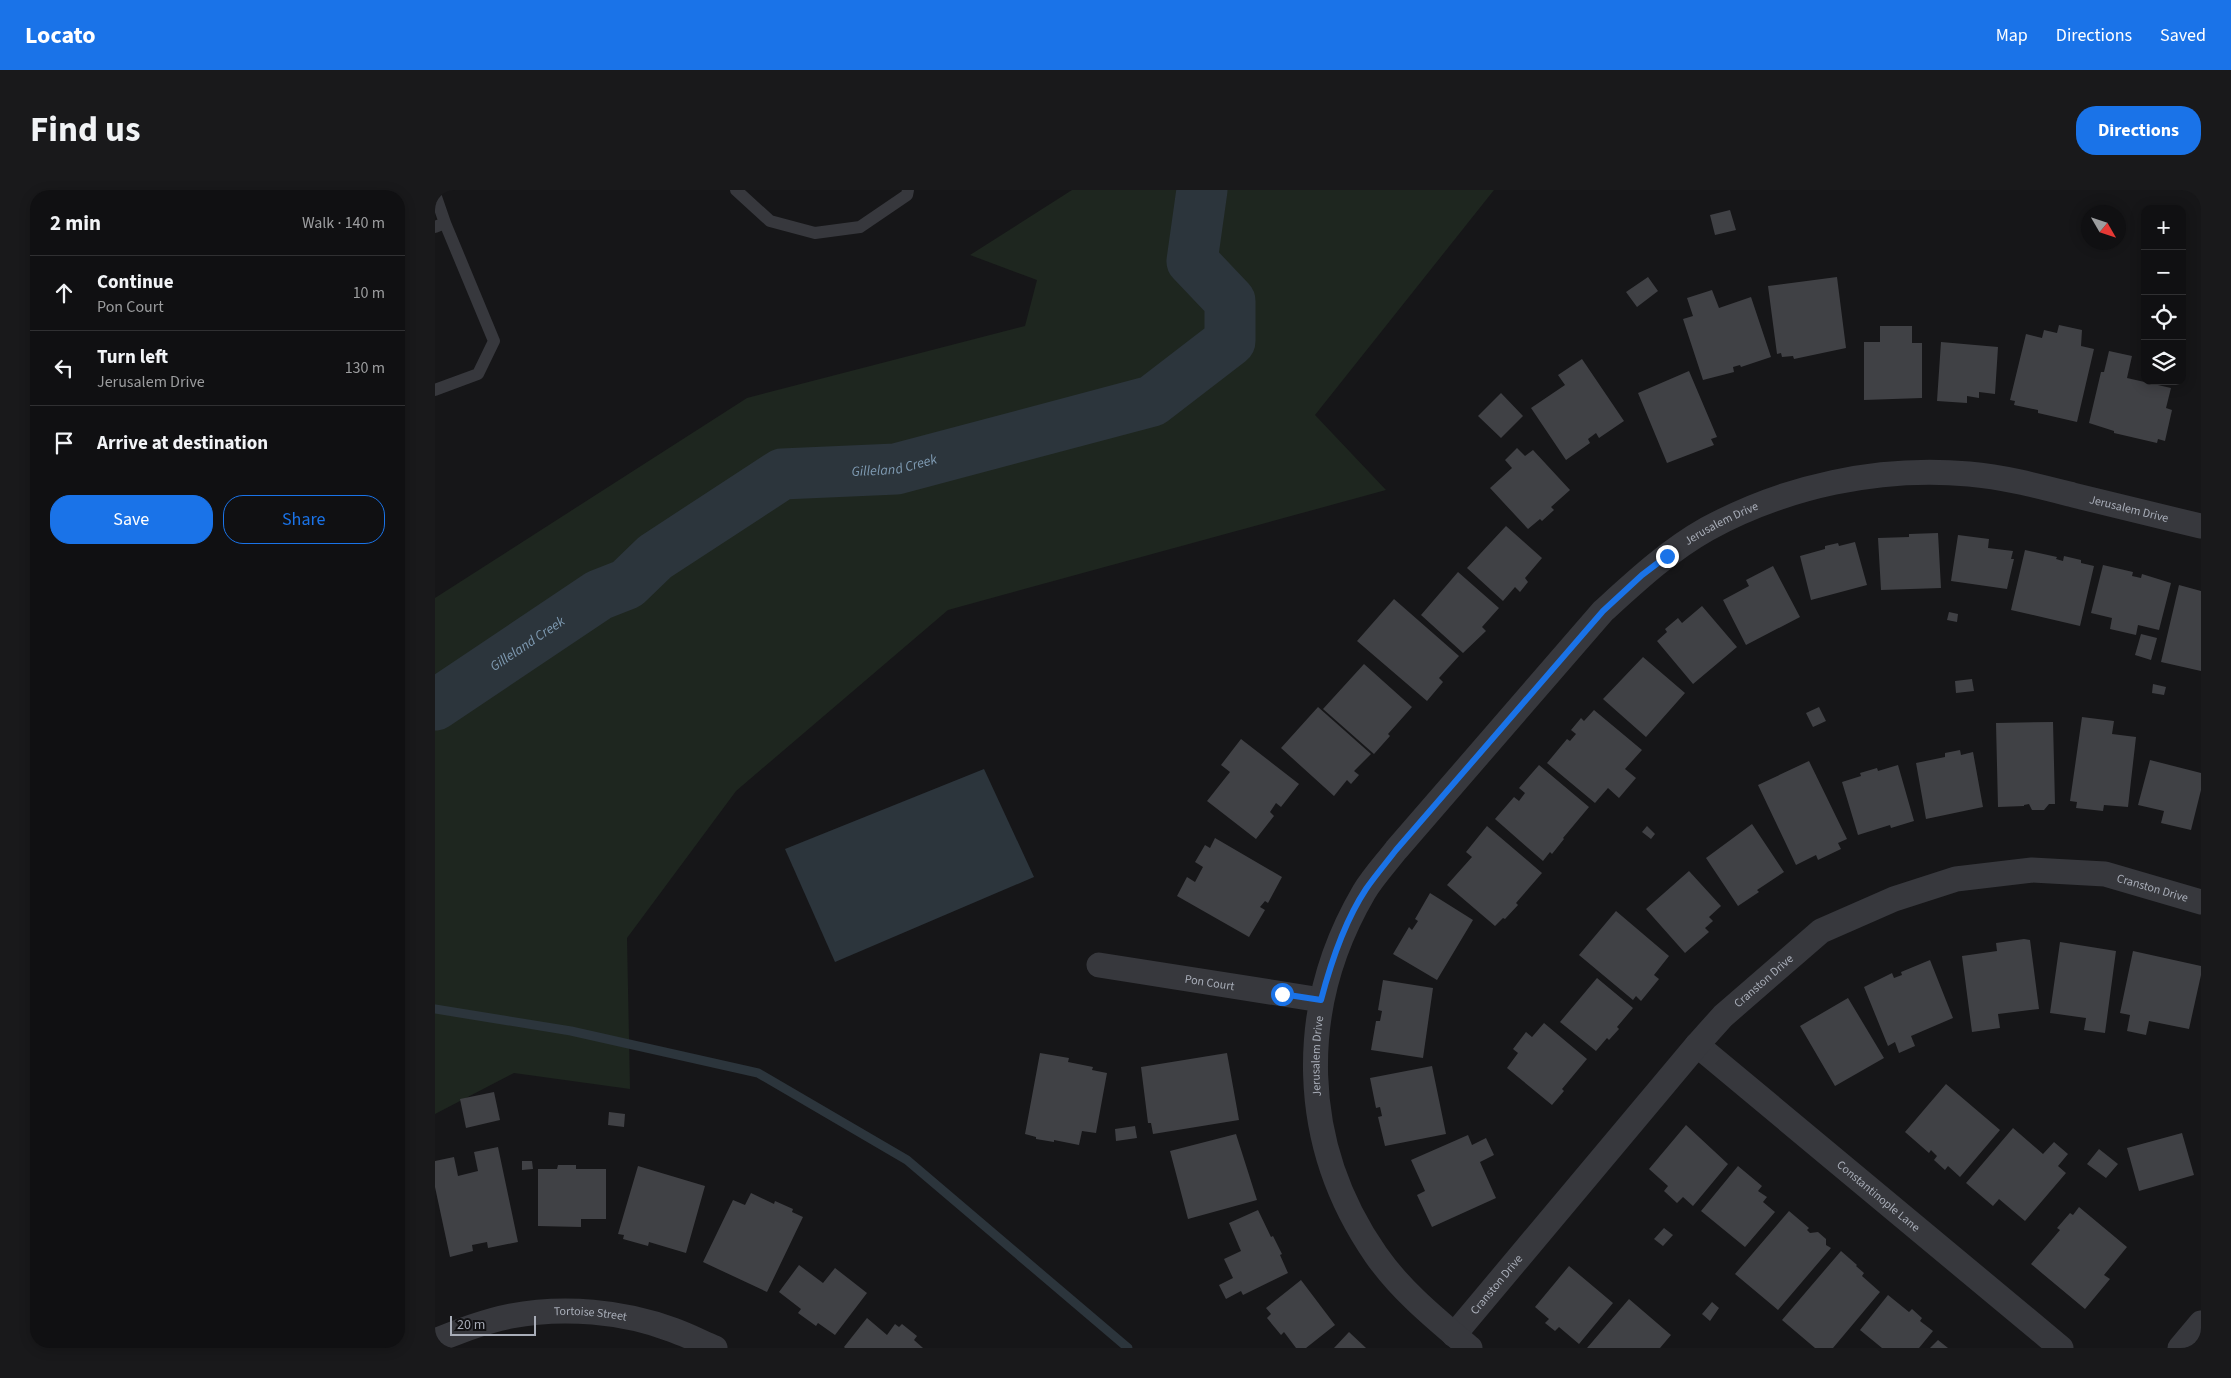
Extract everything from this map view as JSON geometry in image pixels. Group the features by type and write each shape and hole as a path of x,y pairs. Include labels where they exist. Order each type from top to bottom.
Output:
{"street":[{"name":"Jerusalem Drive","path":"1462,1341 1407,1293 1376,1256 1352,1216 1335,1178 1321,1128 1316,1086 1315,1049 1321,1000 1330,966 1346,927 1365,890 1396,850 1603,611 1642,575 1706,530 1739,513 1793,493 1844,480 1923,472 1969,474 2011,480 2201,526"},
{"name":"Cranston Drive","path":"1462,1341 1697,1044 1723,1016 1821,931 1894,899 1956,879 2032,870 2105,874 2201,902"},
{"name":"Pon Court","path":"1099,966 1321,1000"},
{"name":"Constantinople Lane","path":"1697,1044 2061,1348"},
{"name":"Tortoise Street","path":"435,1340 471,1326 511,1316 553,1311 585,1312 632,1318 672,1329 715,1348"},
{"path":"2180,1348 2201,1323"}],"lane":[{"path":"736,190 770,221 815,233 860,227 907,195 909,190"},
{"path":"435,194 440,225 494,341 478,374 435,390"}],"shaded area":[{"path":"1072,190 1494,190 1315,415 1386,490 948,610 736,791 627,938 630,1089 514,1073 435,1114 435,598 747,398 1025,326 1037,280 970,255"},
{"path":"984,769 1034,877 835,962 785,849"}],"building":[{"path":"1730,210 1736,230 1715,235 1710,215"},
{"path":"1648,277 1658,291 1637,307 1626,292"},
{"path":"1837,277 1846,348 1794,359 1793,356 1782,357 1781,353 1777,354 1768,286"},
{"path":"1712,290 1719,308 1751,297 1771,357 1741,367 1740,365 1733,367 1734,372 1703,380 1683,319 1693,316 1687,298"},
{"path":"2059,325 2082,330 2081,346 2094,349 2077,422 2038,413 2038,410 2014,405 2015,401 2010,400 2026,334 2042,338 2044,330 2057,333"},
{"path":"1880,326 1912,326 1912,343 1922,343 1922,398 1864,400 1864,342 1880,342"},
{"path":"1941,342 1998,347 1995,394 1979,392 1979,398 1967,396 1967,403 1937,401"},
{"path":"2109,351 2132,356 2127,378 2141,381 2141,385 2158,385 2171,388 2166,408 2172,410 2165,441 2158,439 2157,443 2114,433 2114,431 2089,423 2101,372 2104,372"},
{"path":"1582,359 1624,421 1599,438 1596,433 1588,439 1590,443 1566,460 1531,408 1565,385 1558,375"},
{"path":"1689,371 1717,437 1711,439 1714,445 1667,463 1638,393"},
{"path":"1501,393 1523,416 1501,438 1478,416"},
{"path":"1517,448 1525,456 1533,450 1570,490 1551,507 1554,510 1542,521 1540,519 1528,529 1490,488 1512,468 1505,460"},
{"path":"1506,526 1542,558 1525,578 1528,582 1520,592 1515,587 1503,601 1467,568"},
{"path":"1938,533 1941,588 1881,590 1878,538 1909,537 1909,534"},
{"path":"1958,535 1989,539 1988,548 2013,551 2011,559 2014,559 2007,589 1951,581"},
{"path":"1855,542 1867,585 1811,600 1800,556 1825,549 1825,546 1838,543 1839,546"},
{"path":"2025,550 2057,557 2056,559 2063,561 2064,556 2081,560 2081,563 2094,566 2080,626 2011,610"},
{"path":"2103,565 2133,572 2132,576 2141,578 2142,574 2171,583 2159,630 2138,625 2136,635 2110,629 2112,618 2091,613"},
{"path":"1773,566 1800,617 1746,645 1723,600 1749,586 1746,580"},
{"path":"1458,572 1499,608 1482,627 1486,631 1463,653 1421,615"},
{"path":"2179,585 2201,591 2201,671 2161,662"},
{"path":"1394,599 1459,656 1439,678 1443,682 1427,701 1357,641"},
{"path":"1702,606 1737,647 1693,684 1657,641 1667,632 1665,629 1678,618 1682,623"},
{"path":"1949,612 1958,614 1957,622 1947,620"},
{"path":"2141,634 2157,638 2151,660 2135,655"},
{"path":"1643,657 1685,693 1646,737 1603,699"},
{"path":"1364,664 1412,707 1388,734 1390,736 1374,754 1323,709"},
{"path":"1972,679 1974,691 1956,693 1955,681"},
{"path":"2153,684 2166,687 2164,695 2152,693"},
{"path":"1318,707 1371,754 1354,771 1359,775 1351,784 1347,780 1334,796 1281,748"},
{"path":"1819,707 1826,721 1813,727 1806,713"},
{"path":"1594,710 1642,750 1625,769 1636,778 1619,798 1608,788 1595,803 1547,763 1567,739 1570,741 1576,734 1571,730 1581,718 1584,721"},
{"path":"2082,717 2114,721 2112,734 2136,737 2128,807 2104,805 2103,811 2076,808 2077,802 2070,801"},
{"path":"2053,722 2055,804 2049,804 2044,810 2032,810 2029,804 2024,806 1998,807 1996,723"},
{"path":"1241,739 1299,784 1281,807 1276,803 1270,812 1274,816 1256,839 1207,801 1230,772 1221,765"},
{"path":"1960,750 1961,755 1973,752 1983,807 1926,819 1916,763 1945,757 1945,753"},
{"path":"2150,760 2201,773 2201,790 2191,830 2161,823 2164,811 2138,805"},
{"path":"1809,761 1847,839 1838,843 1841,849 1818,860 1816,855 1796,865 1758,785"},
{"path":"1539,765 1589,807 1552,854 1550,852 1543,861 1495,819 1514,797 1519,801 1525,793 1519,788"},
{"path":"1898,765 1914,821 1891,828 1890,825 1858,835 1842,782 1861,776 1860,773 1877,768 1878,771"},
{"path":"1752,824 1784,872 1757,890 1759,892 1738,906 1706,858"},
{"path":"1487,826 1542,873 1516,903 1518,905 1505,919 1503,918 1495,926 1447,885 1472,857 1466,852"},
{"path":"1647,826 1655,834 1651,839 1642,832"},
{"path":"1215,838 1282,877 1268,903 1265,901 1260,907 1265,910 1249,937 1177,896 1187,877 1195,882 1203,867 1195,862 1205,845 1210,848"},
{"path":"1689,871 1721,906 1709,917 1713,921 1705,928 1709,932 1685,953 1646,909"},
{"path":"1430,893 1473,920 1437,980 1393,954 1409,927 1412,930 1418,921 1415,919"},
{"path":"1616,911 1669,956 1654,975 1659,979 1641,1001 1636,996 1633,1000 1579,955"},
{"path":"2024,939 2030,940 2039,1009 1998,1014 2000,1028 1972,1032 1962,956 1997,951 1996,943"},
{"path":"2060,942 2116,951 2105,1033 2084,1030 2086,1018 2050,1013"},
{"path":"2133,951 2201,966 2201,975 2189,1029 2149,1021 2146,1035 2127,1031 2130,1015 2120,1013"},
{"path":"1930,960 1953,1018 1911,1036 1915,1046 1899,1053 1895,1042 1888,1046 1864,987 1892,973 1894,978 1902,975 1901,972"},
{"path":"1597,978 1633,1008 1617,1027 1619,1029 1609,1040 1607,1038 1596,1051 1560,1022"},
{"path":"1383,980 1433,988 1423,1058 1371,1050 1376,1021 1380,1021 1382,1011 1378,1010"},
{"path":"1848,998 1884,1058 1835,1086 1800,1026"},
{"path":"1544,1023 1587,1059 1562,1089 1564,1091 1552,1105 1507,1068 1518,1053 1513,1049 1526,1032 1532,1037"},
{"path":"1040,1053 1069,1058 1068,1062 1093,1067 1092,1070 1107,1073 1096,1133 1082,1131 1079,1145 1036,1139 1036,1137 1025,1134"},
{"path":"1227,1053 1239,1120 1153,1134 1151,1123 1148,1123 1141,1067"},
{"path":"1432,1066 1446,1134 1385,1146 1378,1117 1382,1116 1380,1107 1376,1108 1370,1078"},
{"path":"1946,1084 2000,1130 1960,1177 1948,1166 1945,1170 1934,1160 1937,1156 1931,1150 1929,1153 1905,1132"},
{"path":"494,1092 500,1120 466,1128 460,1099"},
{"path":"609,1112 625,1114 624,1127 608,1125"},
{"path":"1686,1125 1728,1164 1693,1206 1683,1197 1677,1203 1664,1191 1668,1186 1649,1169"},
{"path":"1135,1126 1137,1138 1116,1141 1115,1129"},
{"path":"2013,1128 2043,1154 2054,1142 2068,1154 2058,1166 2066,1173 2025,1221 1999,1199 1993,1206 1966,1183"},
{"path":"2182,1133 2194,1175 2139,1191 2127,1148"},
{"path":"1236,1134 1257,1200 1188,1219 1170,1151"},
{"path":"1468,1135 1472,1145 1486,1138 1494,1155 1480,1162 1496,1198 1432,1227 1417,1195 1425,1191 1411,1160"},
{"path":"498,1147 518,1242 488,1248 487,1242 472,1245 473,1251 450,1257 435,1187 435,1161 454,1157 458,1176 478,1171 474,1152"},
{"path":"2099,1149 2118,1164 2106,1178 2087,1164"},
{"path":"522,1161 532,1161 533,1169 522,1170"},
{"path":"558,1165 576,1165 576,1169 606,1169 606,1219 581,1219 581,1227 538,1226 538,1169 557,1169"},
{"path":"638,1166 705,1186 686,1253 649,1242 648,1246 623,1239 624,1235 618,1234"},
{"path":"1738,1166 1762,1186 1758,1191 1767,1197 1763,1202 1775,1212 1745,1247 1701,1211"},
{"path":"751,1193 774,1204 775,1201 793,1209 792,1212 803,1217 767,1292 703,1262 733,1200 745,1205"},
{"path":"2079,1207 2127,1247 2104,1275 2110,1279 2085,1309 2031,1264 2060,1230 2057,1228 2070,1213 2073,1215"},
{"path":"1258,1210 1271,1237 1273,1236 1282,1254 1280,1255 1288,1273 1243,1295 1241,1291 1226,1299 1219,1285 1233,1278 1224,1259 1241,1251 1229,1223"},
{"path":"1789,1211 1809,1228 1807,1230 1810,1233 1818,1232 1826,1239 1826,1245 1831,1248 1778,1310 1735,1274"},
{"path":"1664,1228 1673,1235 1663,1246 1654,1239"},
{"path":"1841,1251 1864,1273 1862,1276 1880,1292 1833,1348 1815,1348 1782,1320"},
{"path":"799,1265 823,1283 835,1268 867,1293 835,1335 818,1323 816,1326 798,1313 801,1309 779,1292"},
{"path":"1569,1266 1613,1303 1579,1344 1559,1327 1555,1331 1545,1323 1549,1319 1535,1307"},
{"path":"1301,1280 1335,1325 1306,1348 1296,1348 1284,1332 1281,1335 1267,1318 1271,1314 1266,1308"},
{"path":"1888,1295 1909,1312 1912,1309 1922,1318 1920,1321 1933,1331 1919,1348 1882,1348 1860,1330"},
{"path":"1629,1299 1671,1335 1660,1348 1587,1348"},
{"path":"1712,1302 1719,1308 1710,1321 1702,1314"},
{"path":"867,1318 887,1335 895,1324 899,1327 902,1324 917,1336 914,1340 923,1348 845,1348"},
{"path":"1349,1332 1366,1348 1334,1348"},
{"path":"1938,1340 1948,1348 1930,1348"}],"waterway":[{"name":"Gilleland Creek","path":"435,705 599,595 627,584 655,557 782,474 896,469 1152,401 1230,341 1230,301 1192,261 1202,190"},
{"path":"435,1009 571,1031 758,1073 907,1160 1128,1348"}],"route":[{"path":"1282,994 1321,1000 1330,966 1346,927 1365,890 1396,850 1603,611 1642,575 1667,556"}]}
